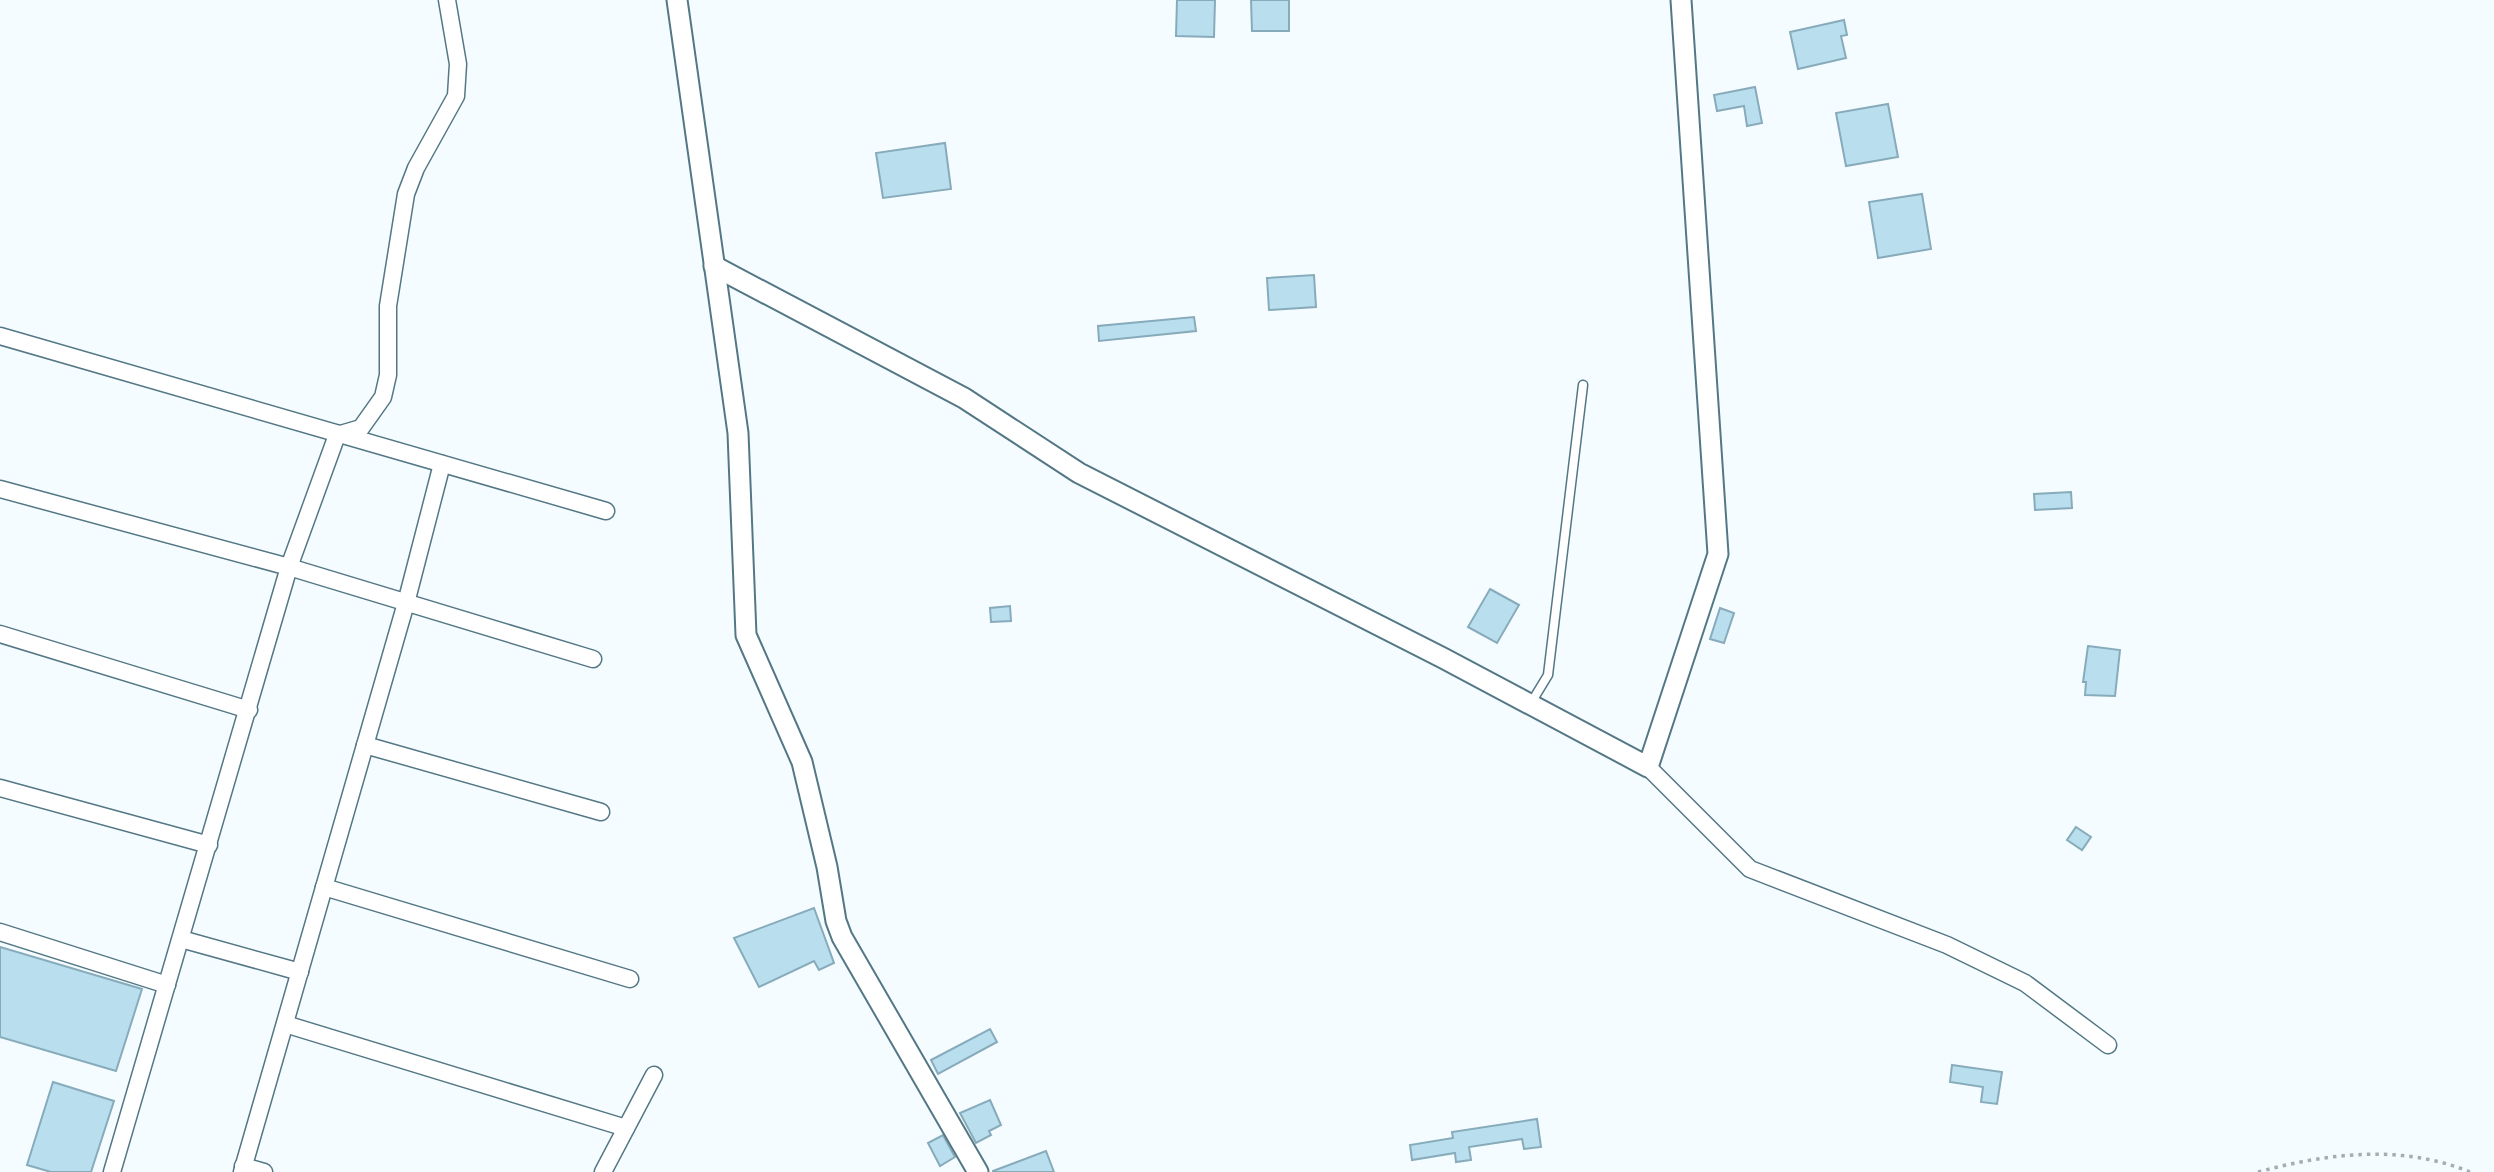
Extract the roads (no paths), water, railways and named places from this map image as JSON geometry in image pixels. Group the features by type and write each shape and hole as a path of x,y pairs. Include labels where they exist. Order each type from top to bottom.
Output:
{"street":[{"path":"337,435 360,428 383,397 388,375 388,306 406,194 416,168 456,96 458,64 447,0"},
{"path":"677,0 738,433 746,635 802,762 827,867 836,921 842,937 978,1172"},
{"path":"1648,767 1718,554 1681,0"},
{"path":"714,266 964,398 1079,473 1443,658 1648,767 1750,869 1947,945 2025,983 2108,1045"},
{"path":"0,336 606,511"},
{"path":"112,1172 289,567 337,435"},
{"path":"264,1172 243,1169 406,603 442,464"},
{"path":"0,489 289,567 593,659"},
{"path":"0,634 249,709"},
{"path":"365,745 601,813"},
{"path":"0,788 209,845"},
{"path":"324,887 630,979"},
{"path":"0,932 167,985"},
{"path":"181,939 300,972"},
{"path":"285,1024 626,1128"},
{"path":"603,1172 654,1075"}],"lane":[{"path":"1530,706 1548,675 1583,385"}]}
